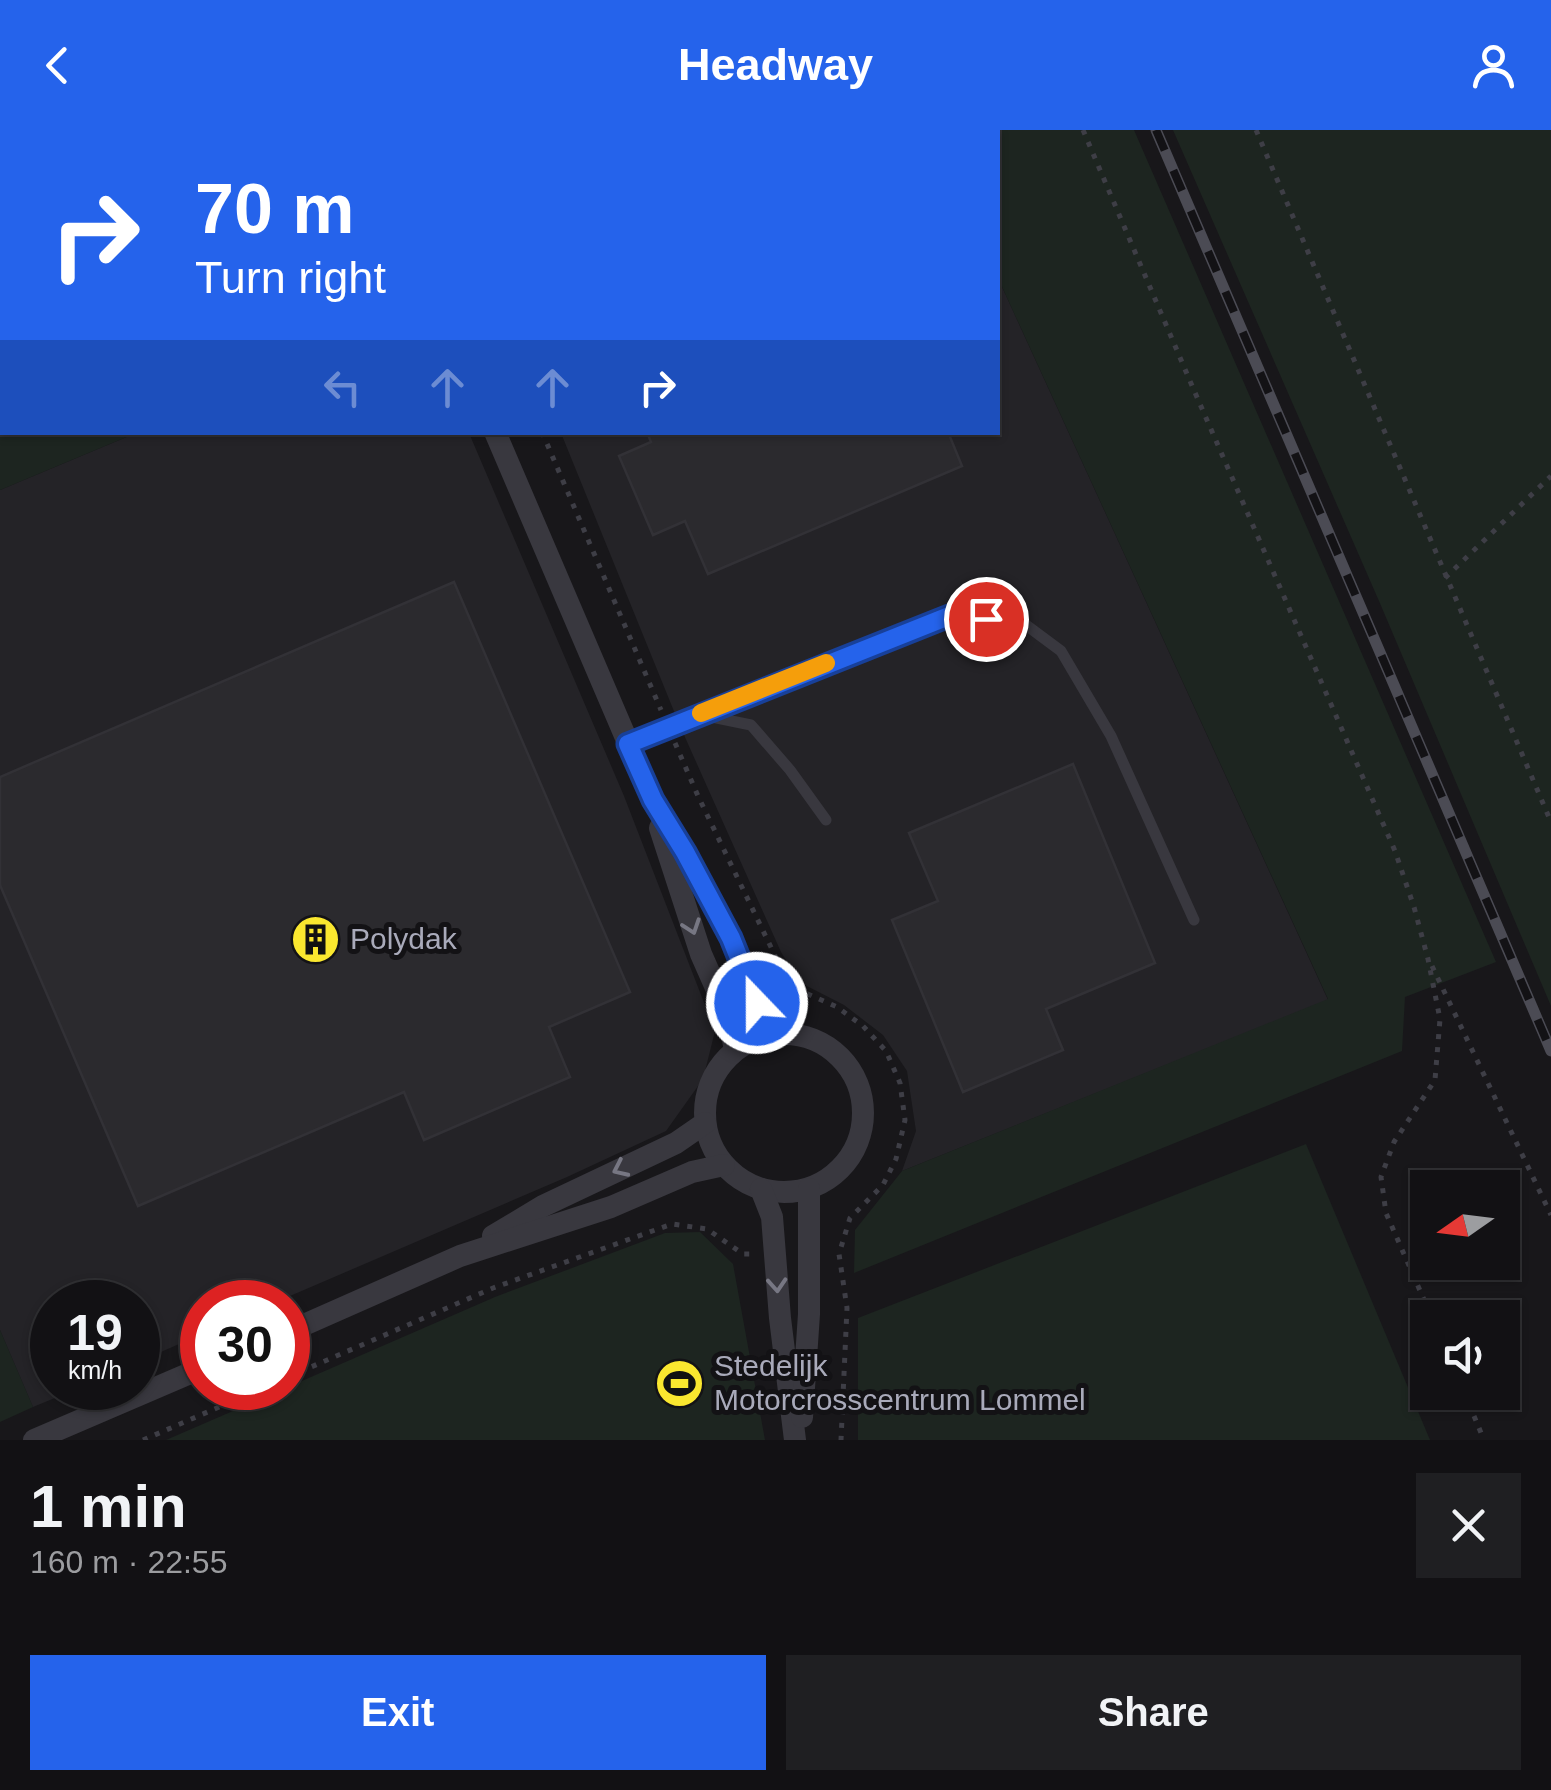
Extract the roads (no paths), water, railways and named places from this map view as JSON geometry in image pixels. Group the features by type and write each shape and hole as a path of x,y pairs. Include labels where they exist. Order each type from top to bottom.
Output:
{"street":[{"path":"496,435 653,800 722,921 757,1003 777,1034"},
{"path":"653,800 701,954 728,1015 735,1050"},
{"path":"777,1034 803,1035 826,1045 846,1062 859,1084 864,1110 856,1147 832,1177 809,1189 785,1193 761,1190 724,1165 712,1145 706,1122 707,1095 717,1070 735,1050 755,1039 777,1034"},
{"path":"460,1256 543,1206 676,1143 706,1122"},
{"path":"310,1322 460,1256 611,1206 692,1172 724,1165"},
{"path":"798,1440 809,1314 809,1189"},
{"path":"761,1190 772,1217 780,1318 798,1440"},
{"path":"34,1440 180,1377"}],"lane":[{"path":"628,744 949,616 1022,622 1061,651 1110,736 1194,920"},
{"path":"698,714 751,726 790,770 826,820"}],"railway":[{"path":"1156,130 1551,1051"}],"place":[{"name":"Polydak","path":"315,939"},
{"name":"Stedelijk Motorcrosscentrum Lommel","path":"679,1383"}]}
